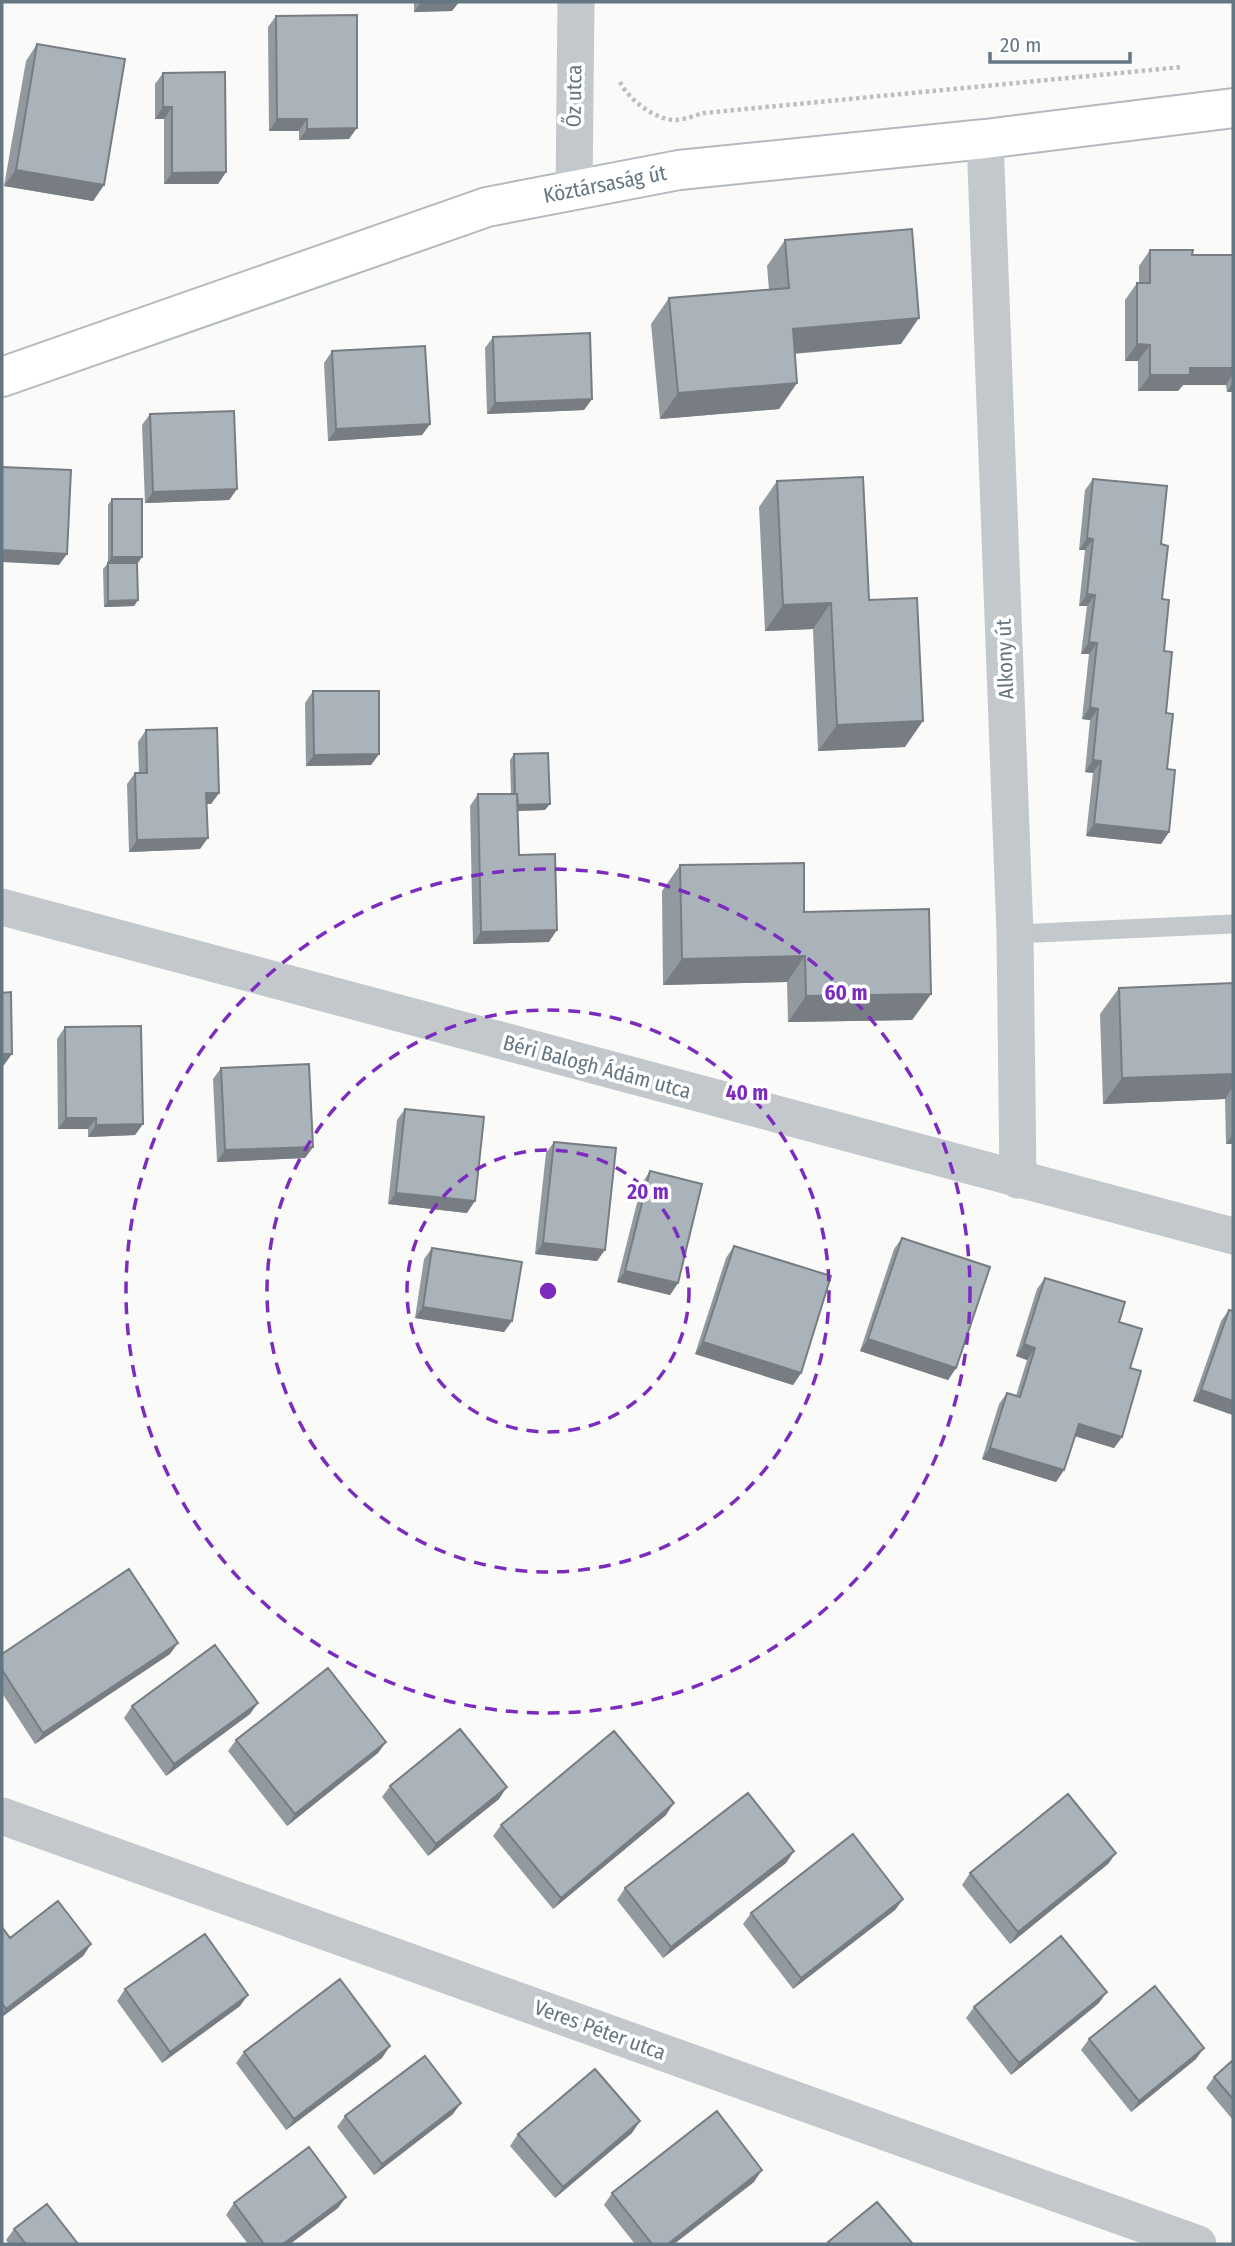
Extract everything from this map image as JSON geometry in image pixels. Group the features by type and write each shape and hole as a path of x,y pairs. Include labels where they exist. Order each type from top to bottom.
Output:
{"main road":[{"name":"Köztársaság út","path":"2,377 395,237 487,207 679,170 985,139 1233,108"}],"street":[{"name":"Őz utca","path":"573,190 576,2"},
{"name":"Alkony út","path":"985,139 1015,934 1018,1180"},
{"name":"Béri Balogh Ádám utca","path":"2,907 1233,1236"},
{"name":"Veres Péter utca","path":"2,1816 1198,2244"}],"lane":[{"path":"1015,934 1233,924"}],"path":[{"path":"616,74 625,94 637,103 674,120 704,113 1195,66"}],"building":[{"path":"357,15 357,128 307,129 307,119 277,119 276,16"},
{"path":"37,44 125,59 104,185 16,170"},
{"path":"225,72 226,172 172,173 172,107 163,107 163,73"},
{"path":"912,229 919,318 793,329 797,383 678,393 669,298 789,288 785,240"},
{"path":"1150,250 1193,250 1192,255 1233,255 1233,368 1190,368 1190,375 1150,375 1150,345 1137,344 1137,283 1150,283"},
{"path":"590,333 592,399 495,403 493,337"},
{"path":"425,346 430,424 336,429 332,351"},
{"path":"234,411 237,489 153,492 150,414"},
{"path":"2,467 71,470 67,554 2,550"},
{"path":"863,477 869,600 917,598 923,721 837,725 831,603 783,605 777,481"},
{"path":"1093,479 1167,486 1161,544 1168,546 1162,599 1169,600 1164,651 1172,652 1166,713 1173,714 1167,769 1175,770 1169,832 1094,824 1101,761 1093,760 1098,709 1090,707 1097,643 1089,642 1095,595 1087,594 1093,539 1087,538"},
{"path":"112,499 142,499 142,557 112,557"},
{"path":"108,563 137,563 138,600 108,601"},
{"path":"313,691 379,691 379,754 314,755"},
{"path":"217,728 219,793 206,793 208,838 137,840 135,773 147,773 146,730"},
{"path":"548,753 550,804 518,805 515,794 514,754"},
{"path":"478,794 517,794 519,855 555,854 557,930 481,932"},
{"path":"804,863 804,912 929,909 931,994 806,996 805,956 682,959 680,865"},
{"path":"1233,983 1233,1074 1122,1078 1119,988"},
{"path":"11,992 12,1054 2,1054 2,993"},
{"path":"141,1026 143,1124 96,1125 96,1118 66,1118 65,1027"},
{"path":"309,1064 313,1147 225,1150 221,1068"},
{"path":"405,1109 484,1117 475,1201 396,1193"},
{"path":"554,1142 616,1148 605,1250 543,1243"},
{"path":"650,1171 702,1184 678,1283 625,1271"},
{"path":"902,1238 990,1267 956,1368 868,1339"},
{"path":"734,1246 831,1276 801,1373 703,1342"},
{"path":"432,1248 522,1262 512,1321 423,1307"},
{"path":"1045,1278 1125,1302 1119,1322 1142,1329 1130,1368 1141,1371 1122,1437 1079,1424 1064,1470 990,1448 1007,1393 1020,1397 1035,1348 1024,1344"},
{"path":"1229,1310 1233,1311 1233,1401 1201,1390"},
{"path":"129,1569 178,1643 43,1733 2,1670 2,1654"},
{"path":"215,1645 258,1703 174,1764 132,1706"},
{"path":"328,1668 386,1742 295,1814 236,1740"},
{"path":"460,1729 507,1787 436,1844 390,1786"},
{"path":"614,1731 674,1803 561,1898 501,1825"},
{"path":"748,1793 794,1851 671,1947 625,1888"},
{"path":"1068,1794 1116,1853 1018,1932 970,1873"},
{"path":"853,1834 903,1899 801,1978 751,1913"},
{"path":"58,1901 91,1944 6,2009 2,2003 2,1927 10,1938"},
{"path":"205,1934 248,1995 170,2052 125,1989"},
{"path":"1061,1936 1107,1992 1019,2063 974,2007"},
{"path":"340,1979 390,2046 294,2119 244,2052"},
{"path":"1155,1986 1204,2048 1139,2101 1089,2039"},
{"path":"425,2056 461,2103 382,2164 345,2116"},
{"path":"1233,2060 1233,2099 1214,2077"},
{"path":"595,2069 640,2121 563,2187 518,2134"},
{"path":"717,2111 762,2170 668,2244 652,2244 612,2193"},
{"path":"309,2147 346,2197 283,2244 264,2244 234,2203"},
{"path":"877,2202 913,2244 828,2242"},
{"path":"47,2204 78,2244 26,2244 14,2229"}]}
